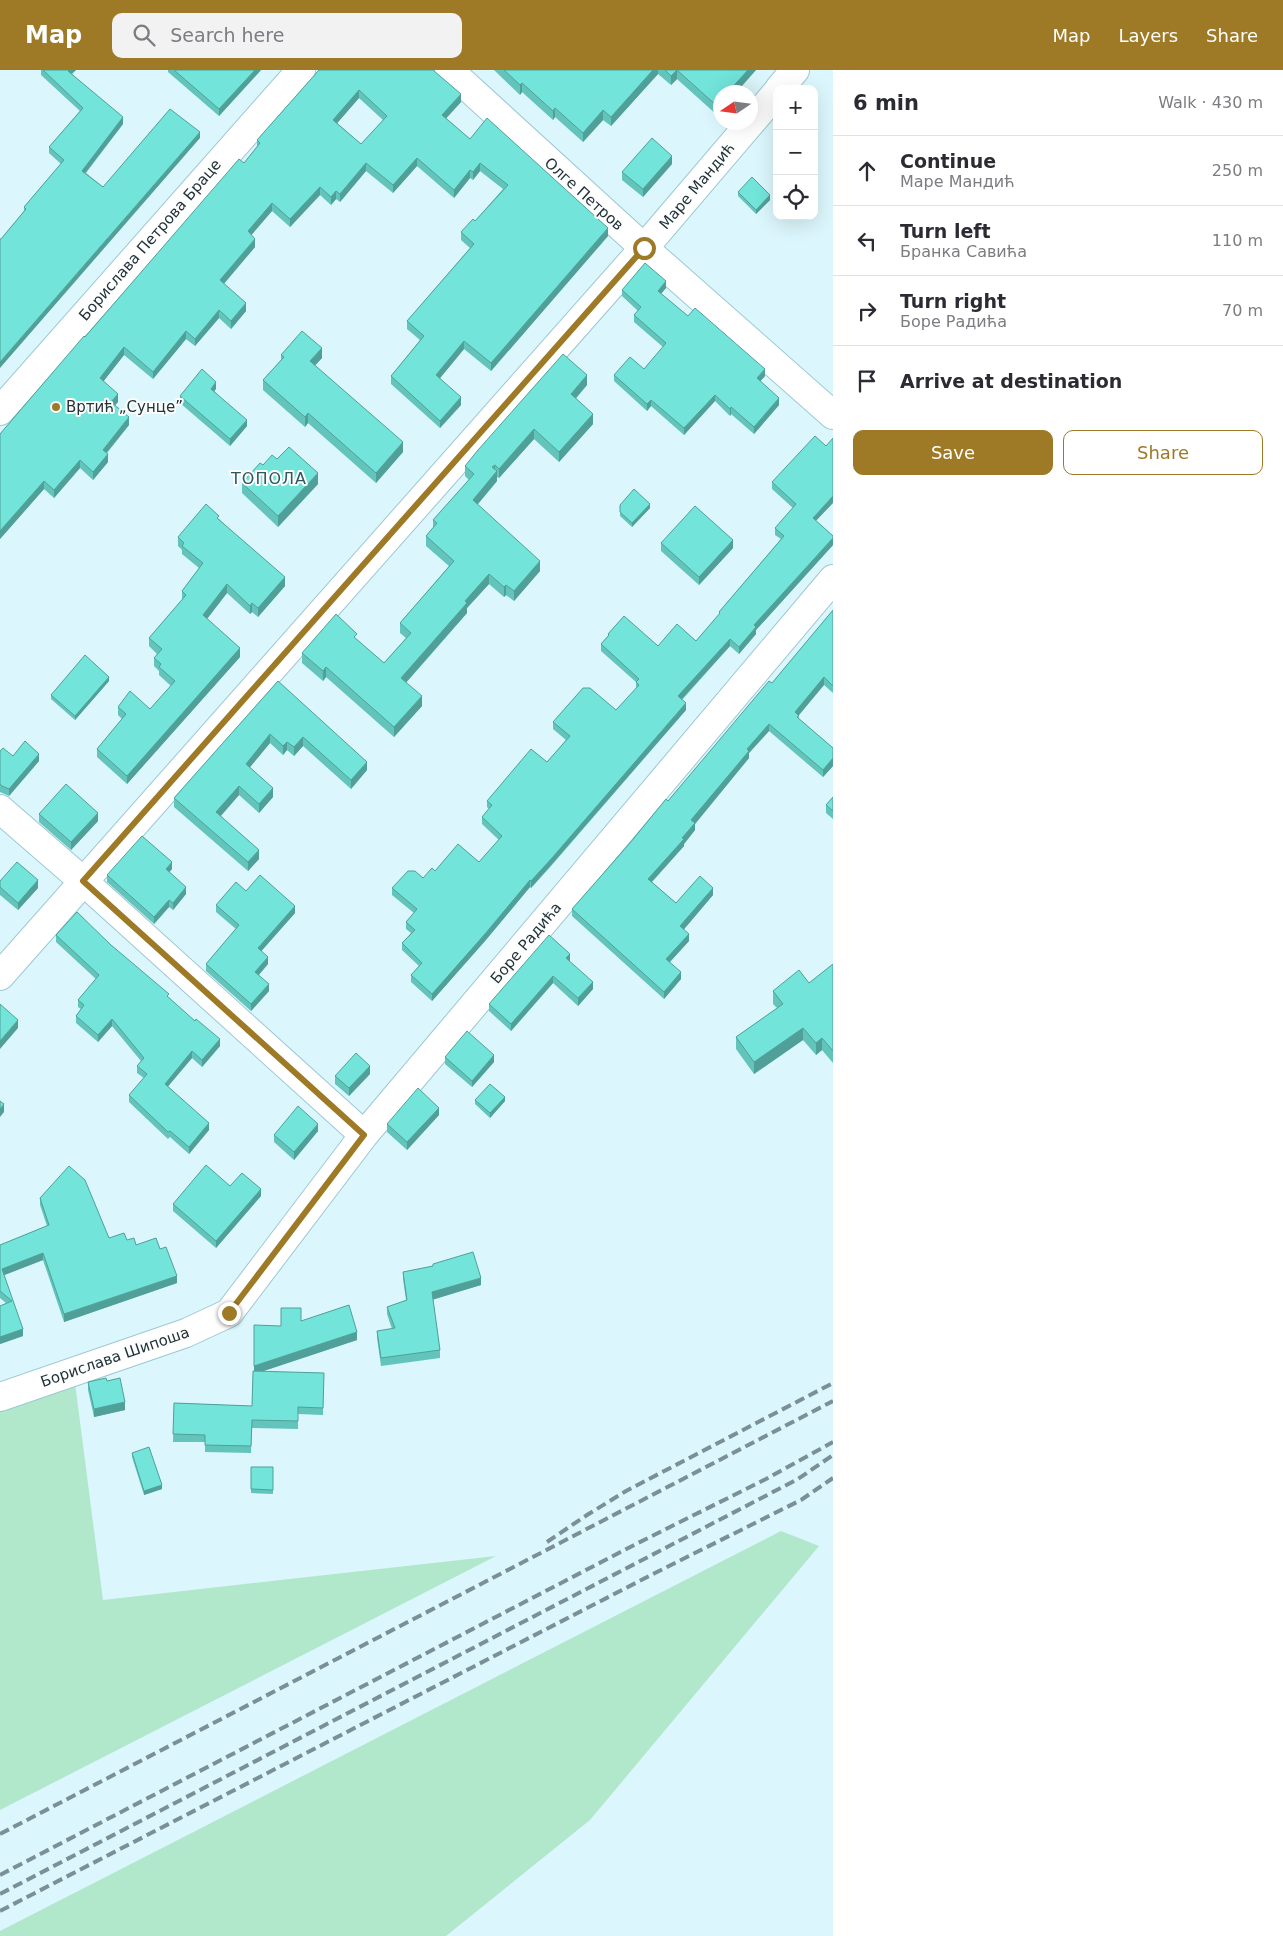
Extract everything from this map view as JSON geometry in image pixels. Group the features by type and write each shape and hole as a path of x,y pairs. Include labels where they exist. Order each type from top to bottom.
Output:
{"street":[{"name":"Борислава Петрова Браце","path":"0,410 301,70"},
{"name":"Олге Петров","path":"449,70 644,248 833,415"},
{"path":"782,85 795,70"},
{"name":"Маре Мандић","path":"0,976 644,248 773,97"},
{"name":"Боре Радића","path":"229,1313 364,1135 833,579"},
{"path":"0,809 83,881 364,1135"},
{"name":"Борислава Шипоша","path":"0,1397 186,1333 229,1313"}],"green space":[{"path":"75,1383 103,1600 496,1556 0,1810 0,1411"},
{"path":"781,1531 819,1546 590,1820 446,1936 0,1936 0,1931"}],"building":[{"path":"43,70 69,70 123,117 82,171 103,187 170,109 200,132 0,362 0,239 64,160 49,147 83,108"},
{"path":"174,70 255,70 219,109"},
{"path":"319,70 433,70 461,94 442,115 470,139 487,118 608,228 491,363 464,341 436,375 461,397 440,421 391,376 424,336 407,321 474,244 461,232 473,219 475,221 508,185 480,163 473,172 470,170 454,190 417,158 393,185 366,163 340,194 336,191 331,197 320,187 290,219 272,203 248,231 255,239 220,280 246,303 231,321 219,310 195,339 186,331 153,372 124,347 100,378 118,394 111,402 129,417 103,450 108,454 93,472 80,460 54,490 44,481 0,531 0,434 239,159 244,163 260,143 257,140","holes":["359,90 387,116 361,144 333,120"]},
{"path":"504,70 653,70 611,117 603,110 583,133 555,108 553,111 522,83 520,85"},
{"path":"665,70 677,70 671,76"},
{"path":"677,70 748,70 734,85 713,85 713,102"},
{"path":"652,138 672,156 643,189 622,172"},
{"path":"752,177 770,195 756,210 738,192"},
{"path":"645,263 666,281 658,291 688,316 695,308 765,369 757,378 779,398 754,427 715,395 684,428 651,400 647,404 614,375 630,357 644,369 666,343 634,315 641,307 622,290"},
{"path":"302,331 322,348 310,361 403,442 376,473 308,413 305,417 263,380 284,357 281,355"},
{"path":"563,354 587,375 571,394 593,414 559,452 534,429 499,469 495,465 492,467 497,471 473,500 540,561 514,591 506,585 504,587 489,574 465,601 467,603 401,678 422,696 394,727 326,667 323,671 302,653 336,614 357,634 354,637 384,663 411,633 400,623 454,561 426,536 437,523 433,520 474,474 465,466"},
{"path":"202,369 216,382 211,389 247,420 230,439 180,396"},
{"path":"815,436 826,446 833,438 833,496 813,518 833,538 754,625 756,627 739,647 730,639 678,696 686,703 432,994 411,975 422,963 402,943 415,930 406,922 417,909 392,888 408,871 415,871 423,878 432,868 435,871 458,844 479,862 502,836 482,817 492,805 487,801 531,749 547,762 570,736 553,722 583,688 590,688 616,710 639,685 636,682 639,679 601,644 624,616 658,646 677,624 696,641 784,536 775,528 796,504 772,482"},
{"path":"289,447 318,473 278,516 242,483 260,463 263,465 272,455 277,459"},
{"path":"634,489 650,504 632,523 620,512 620,505"},
{"path":"206,504 219,516 217,518 285,577 258,608 252,603 250,606 227,584 203,615 240,648 127,776 97,749 126,714 118,707 130,691 150,709 175,681 159,667 161,664 154,658 162,649 149,638 186,595 182,591 203,563 182,546 184,543 178,537"},
{"path":"695,506 733,540 699,577 661,543"},
{"path":"833,610 833,686 824,677 795,712 799,716 797,717 833,748 833,758 823,770 769,724 747,749 749,751 691,820 695,823 682,838 684,839 648,879 676,903 700,876 713,888 680,926 689,934 666,959 681,972 664,992 572,909 666,799 668,801 769,681 772,683"},
{"path":"85,655 109,677 75,716 51,695"},
{"path":"278,681 367,762 351,780 303,737 294,747 287,742 283,746 270,734 246,764 273,788 259,804 239,786 216,812 259,850 248,862 174,798"},
{"path":"25,741 39,754 9,789 0,784 0,751 3,748 13,756"},
{"path":"66,784 98,813 71,842 39,814"},
{"path":"833,797 833,811 826,805"},
{"path":"142,836 172,862 166,869 186,887 173,903 169,900 154,917 107,875"},
{"path":"17,862 38,880 18,903 0,887 0,881"},
{"path":"260,875 295,906 258,948 268,957 255,972 269,984 251,1004 206,964 239,925 216,905 236,882 246,891"},
{"path":"77,912 111,945 169,994 167,996 195,1021 196,1019 220,1039 202,1060 192,1051 165,1084 209,1123 189,1147 170,1131 168,1132 129,1095 147,1074 137,1066 144,1058 112,1019 98,1035 76,1016 84,1005 78,1000 99,975 56,935"},
{"path":"549,935 570,954 566,958 593,982 578,998 553,976 511,1024 489,1004"},
{"path":"833,964 833,1051 822,1038 816,1043 803,1028 754,1062 736,1037 783,1004 773,991 799,970 809,983"},
{"path":"0,1004 18,1020 0,1041"},
{"path":"467,1031 494,1055 472,1081 445,1057"},
{"path":"356,1053 370,1066 349,1088 335,1076"},
{"path":"490,1084 505,1097 490,1113 475,1100"},
{"path":"418,1088 439,1108 407,1142 387,1124"},
{"path":"0,1101 4,1104 0,1109"},
{"path":"298,1106 318,1124 294,1152 274,1135"},
{"path":"206,1165 230,1186 242,1173 261,1189 216,1241 173,1204"},
{"path":"69,1166 85,1180 109,1238 124,1233 127,1240 134,1238 136,1245 156,1238 160,1249 166,1247 177,1276 64,1314 43,1253 2,1269 23,1329 0,1337 0,1306 12,1301 0,1291 0,1245 49,1225 40,1198"},
{"path":"473,1252 481,1278 432,1292 440,1350 381,1358 377,1331 395,1328 387,1307 407,1300 403,1272 433,1266 433,1264"},
{"path":"349,1305 357,1332 254,1366 254,1325 281,1326 281,1308 301,1308 301,1321"},
{"path":"253,1371 324,1373 323,1408 298,1407 298,1421 252,1420 251,1446 205,1445 205,1435 173,1434 174,1403 252,1406"},
{"path":"106,1378 107,1381 120,1378 125,1402 94,1409 88,1382"},
{"path":"149,1447 162,1485 144,1491 132,1453"},
{"path":"251,1467 273,1467 273,1490 251,1489"}],"railway":[{"path":"547,1542 626,1491 833,1383"},
{"path":"0,1834 833,1401"},
{"path":"0,1875 636,1544 766,1479 833,1442"},
{"path":"0,1894 798,1479 833,1455"},
{"path":"0,1911 655,1573 801,1500 833,1478"}],"place":[{"name":"Вртић „Сунце”","path":"56,407"}],"district":[{"name":"ТОПОЛА","path":"269,478"}],"route":[{"path":"229,1313 364,1135 83,881 644,248"}]}
